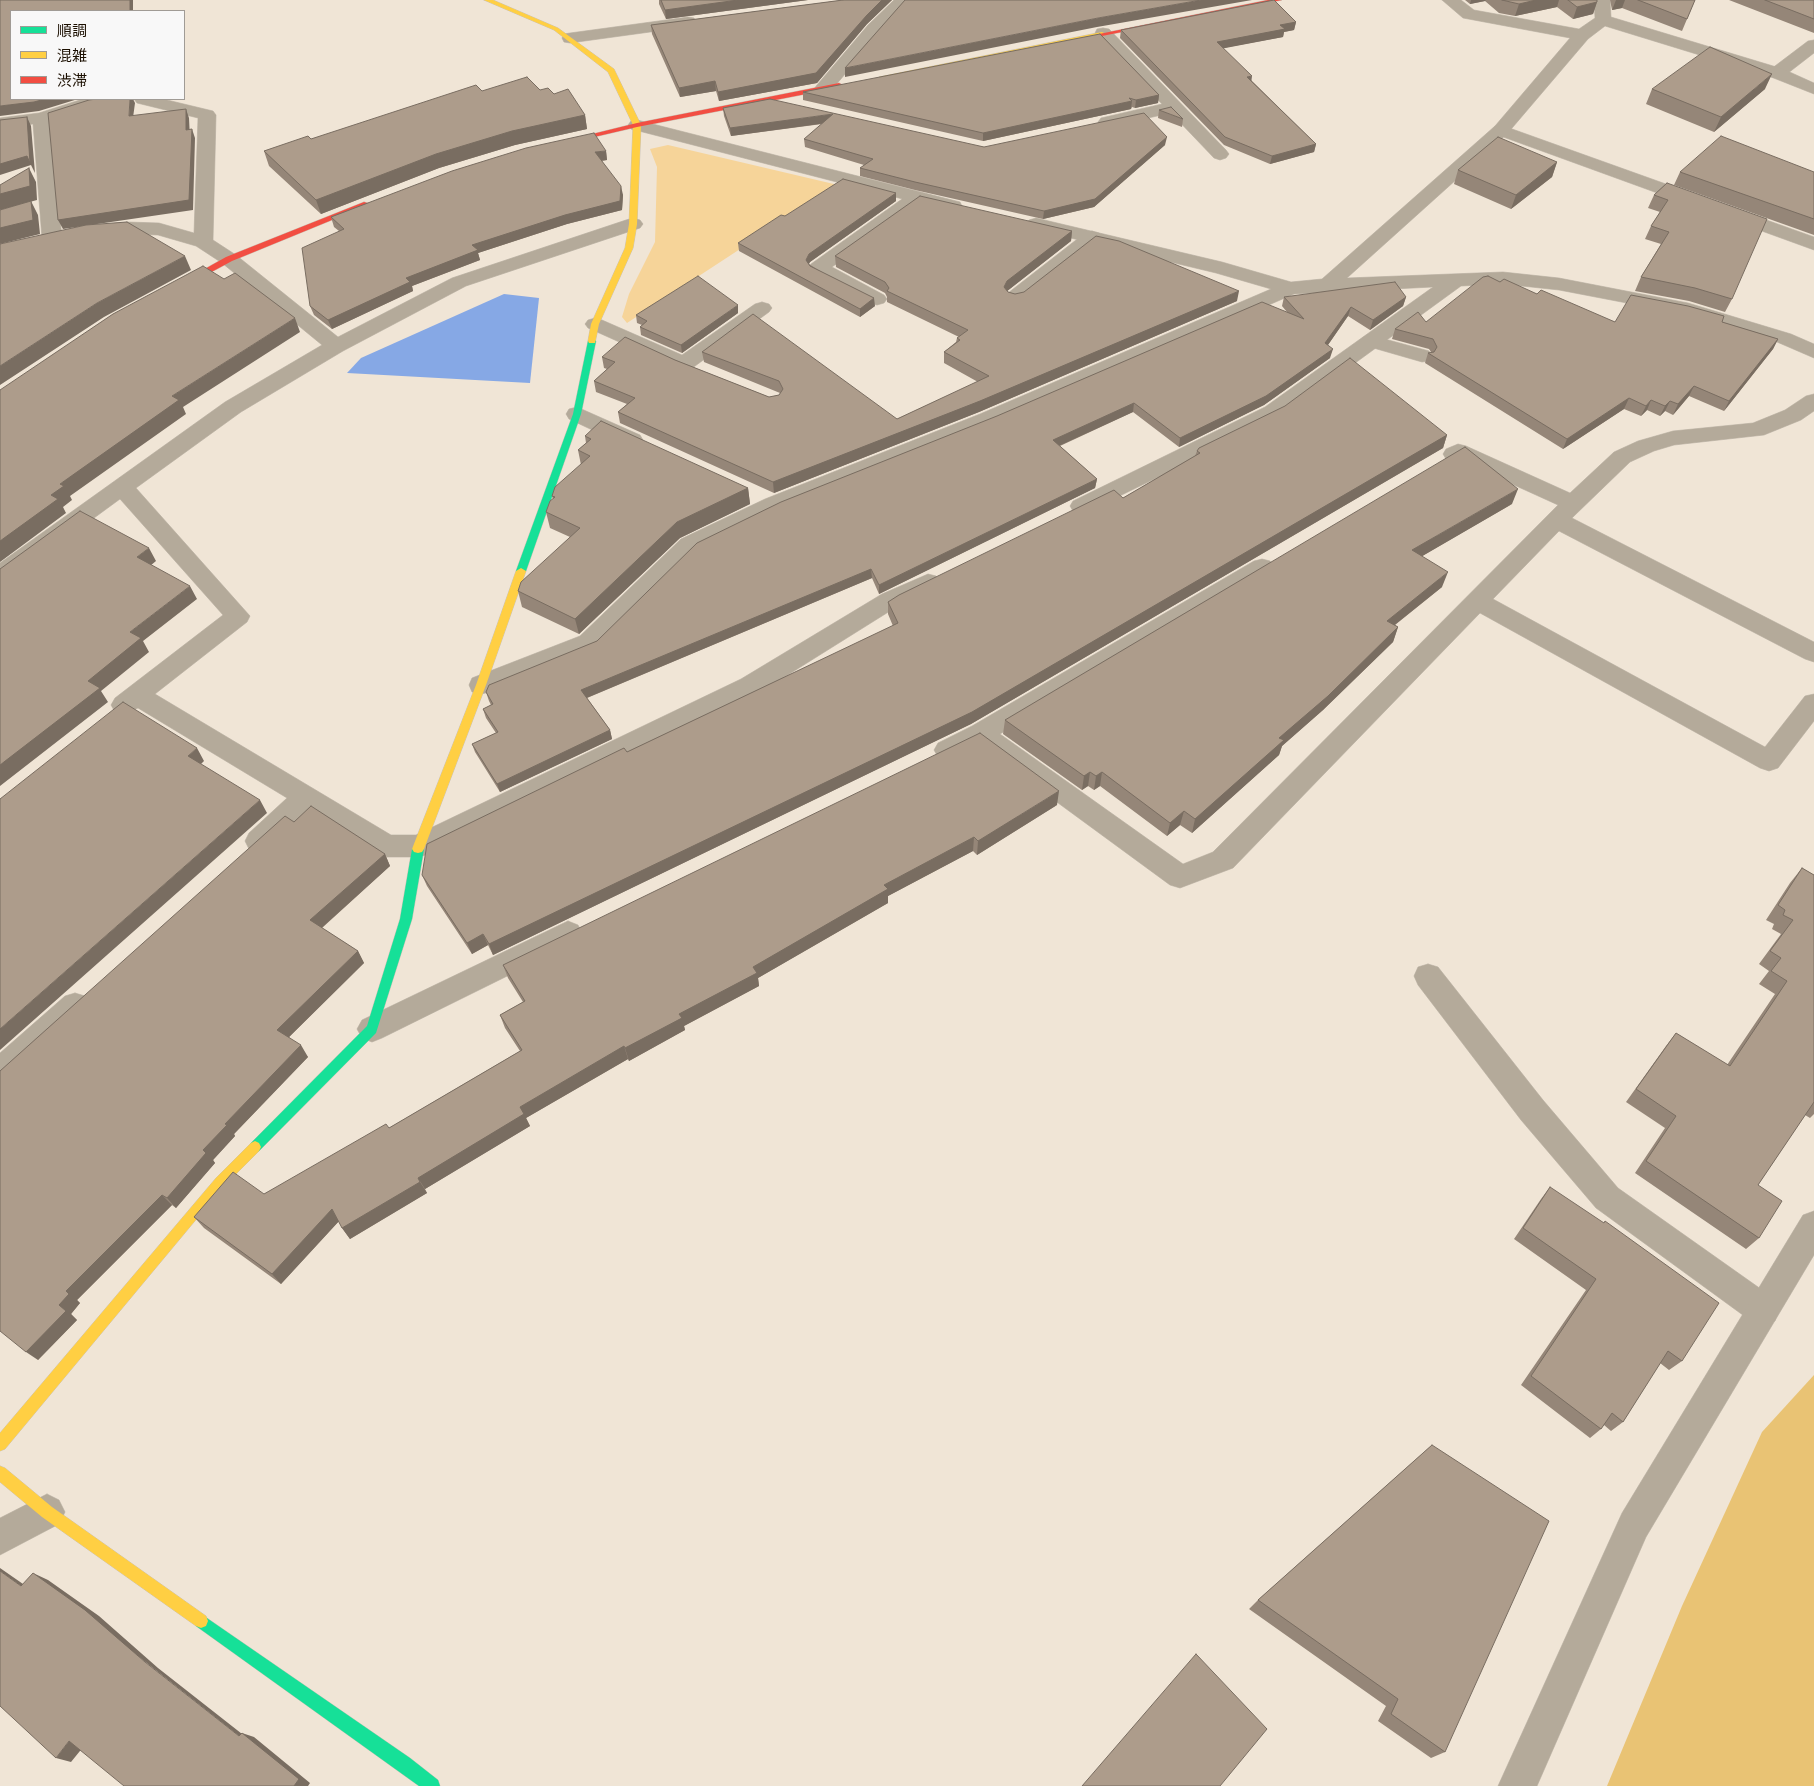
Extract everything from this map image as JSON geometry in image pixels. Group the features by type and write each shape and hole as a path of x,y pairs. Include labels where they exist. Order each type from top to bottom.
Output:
{"street":[{"path":"372,1029 406,920 419,846 481,686 577,414 595,324 629,248 634,224 637,125 611,71 556,29 487,0"},
{"path":"823,88 874,29 903,0"},
{"path":"871,79 1240,4 1280,0"},
{"path":"1450,0 1469,14 1582,35"},
{"path":"1602,0 1603,20"},
{"path":"570,38 709,19"},
{"path":"1328,285 1501,130 1582,35 1603,20"},
{"path":"1603,20 1777,73 1814,89"},
{"path":"1103,33 1220,154"},
{"path":"1777,73 1814,45"},
{"path":"551,145 637,125 852,83"},
{"path":"768,99 805,108"},
{"path":"0,123 41,118 91,102 108,100"},
{"path":"147,100 207,115 203,242"},
{"path":"1088,126 1174,107"},
{"path":"41,118 42,206 59,237 128,228 159,229 203,242 229,259 336,346"},
{"path":"637,125 916,198 972,210"},
{"path":"1501,130 1814,244"},
{"path":"877,299 818,268 916,198"},
{"path":"162,295 229,259 374,202"},
{"path":"1018,220 1222,268 1290,288"},
{"path":"0,575 234,407 336,346 459,282 634,224"},
{"path":"1015,297 1092,237"},
{"path":"481,686 589,642 689,545 773,504 988,419 1290,288 1502,278 1559,284 1688,309 1784,338 1814,352"},
{"path":"1059,517 1273,412 1457,279"},
{"path":"595,324 693,367 762,308"},
{"path":"1370,341 1422,356"},
{"path":"981,733 1180,877 1222,860 1565,512 1622,458 1646,446 1673,438 1756,430 1793,415 1814,401"},
{"path":"577,414 648,447"},
{"path":"1432,466 1458,451 1814,653"},
{"path":"106,719 238,616 122,487"},
{"path":"747,492 773,504"},
{"path":"927,759 981,733 1279,557"},
{"path":"137,694 387,846 419,846 750,686 890,600 944,574"},
{"path":"1477,601 1769,761 1814,703"},
{"path":"241,856 307,796"},
{"path":"0,1444 220,1182 372,1029 587,924"},
{"path":"1428,976 1532,1110 1607,1198 1764,1310"},
{"path":"0,1072 95,987"},
{"path":"1516,1786 1634,1525 1814,1226"},
{"path":"0,1473 47,1512 404,1764 432,1786"},
{"path":"0,1537 47,1512"}],"shaded area":[{"path":"668,145 838,185 627,323 622,317 629,294 655,242 657,167 650,149"},
{"path":"1814,1375 1814,1786 1607,1786 1682,1606 1762,1432"}],"water":[{"path":"504,294 539,298 530,383 347,373 361,358"}],"building":[{"path":"0,0 130,0 130,10 10,10 10,100 41,100 0,106"},
{"path":"661,0 738,0 665,10"},
{"path":"843,0 882,0 816,73 718,92 715,81 679,88 651,25"},
{"path":"905,0 1201,0 1098,18 845,68"},
{"path":"1274,0 1296,22 1280,25 1285,29 1217,42 1252,76 1247,77 1316,144 1272,156 1225,137 1121,30"},
{"path":"1502,0 1536,0 1519,4"},
{"path":"1568,0 1597,0 1597,2 1577,7"},
{"path":"1638,0 1695,0 1687,19"},
{"path":"1765,0 1814,0 1814,19"},
{"path":"1100,34 1159,95 1136,100 1129,98 1132,101 983,133 803,92"},
{"path":"1710,47 1772,74 1721,117 1652,89"},
{"path":"527,77 540,90 548,88 554,94 568,89 585,115 512,131 436,154 316,200 264,151 308,136 311,139 476,85 482,91"},
{"path":"770,99 984,147 1144,113 1167,137 1095,199 1044,211 860,168 873,159 804,139 833,114 730,128 723,108"},
{"path":"89,100 130,100 129,116 186,109 186,130 192,129 189,200 58,220 48,113"},
{"path":"1171,107 1183,119 1159,110"},
{"path":"27,117 30,163 27,156 0,164 0,120"},
{"path":"594,133 606,151 595,152 621,186 620,201 565,215 472,245 478,250 406,278 410,282 328,320 310,306 302,248 344,229 331,217 452,171 526,148"},
{"path":"1721,136 1814,172 1814,219 1680,172"},
{"path":"1498,137 1557,162 1516,195 1458,170"},
{"path":"29,168 30,186 0,194 0,185"},
{"path":"843,179 896,193 809,254 806,260 810,266 874,298 860,309 738,243 781,215 785,216"},
{"path":"1667,183 1767,219 1732,299 1695,288 1641,277 1669,232 1651,226 1668,200 1654,195"},
{"path":"920,196 1072,231 1007,281 1004,287 1008,292 1015,294 1024,292 1096,236 1119,241 1239,291 980,401 773,482 618,412 635,398 594,381 615,362 602,357 625,337 675,360 769,397 779,395 783,389 779,381 702,352 753,314 897,419 989,376 944,352 960,340 957,338 968,330 887,291 889,288 885,282 835,256"},
{"path":"31,201 33,220 0,228 0,210"},
{"path":"127,222 185,256 97,303 0,366 0,244 86,225"},
{"path":"203,266 224,279 235,273 295,318 172,396 179,400 60,484 64,486 51,495 58,499 0,541 0,390 113,314"},
{"path":"698,276 738,305 681,345 640,327 647,321 636,315"},
{"path":"1488,276 1500,282 1504,279 1537,294 1541,290 1615,322 1631,295 1688,306 1724,316 1722,322 1778,339 1729,401 1694,386 1678,404 1670,401 1665,406 1651,400 1646,406 1629,398 1567,439 1428,353 1434,352 1437,347 1433,339 1395,329 1418,312 1426,322 1483,277"},
{"path":"1395,282 1406,297 1373,320 1351,307 1325,343 1333,349 1266,396 1180,438 1134,403 1053,440 1097,479 879,585 871,569 581,690 610,730 497,784 472,744 498,732 483,709 493,704 486,692 489,685 597,641 697,543 781,502 997,416 1262,302 1304,319 1284,297"},
{"path":"1350,358 1447,435 972,712 489,944 483,934 467,943 422,875 427,844 624,748 627,752 898,623 888,602 899,595 1114,490 1123,498 1200,453 1197,451 1199,448 1285,406"},
{"path":"601,421 748,488 677,522 575,619 518,591 521,582 580,528 546,512 550,501 555,497 552,496 555,487 590,456 578,450 591,439 585,436"},
{"path":"1465,447 1518,489 1412,550 1448,572 1387,621 1398,627 1328,696 1279,738 1284,740 1195,819 1184,811 1170,823 1102,772 1096,776 1090,772 1084,776 1005,720"},
{"path":"80,511 149,548 137,557 190,586 130,632 141,638 88,681 100,688 0,765 0,569"},
{"path":"123,702 197,748 188,756 260,800 0,1029 0,799"},
{"path":"980,733 1059,791 978,841 974,837 884,885 888,889 753,967 757,973 679,1014 682,1018 625,1048 624,1046 520,1107 524,1114 418,1178 420,1182 342,1228 332,1209 272,1274 194,1217 233,1172 264,1194 386,1124 389,1128 522,1050 500,1015 525,1001 503,965"},
{"path":"311,806 385,854 310,920 358,951 277,1030 301,1045 225,1124 227,1125 203,1150 206,1153 167,1198 162,1195 66,1291 69,1294 59,1305 66,1311 26,1352 0,1331 0,1071 285,816 294,822"},
{"path":"1802,868 1814,875 1814,1102 1758,1185 1782,1201 1759,1238 1646,1161 1676,1116 1636,1089 1676,1033 1730,1066 1787,981 1771,971 1781,958 1770,951 1793,920 1783,915 1785,910 1778,905"},
{"path":"1550,1187 1604,1223 1605,1221 1719,1303 1682,1361 1668,1351 1623,1422 1612,1413 1601,1429 1531,1376 1596,1279 1523,1228"},
{"path":"1432,1445 1549,1521 1445,1752 1391,1714 1398,1699 1258,1600"},
{"path":"0,1571 21,1586 33,1573 85,1610 145,1662 239,1736 242,1733 299,1779 294,1786 124,1786 69,1741 56,1758 0,1706"},
{"path":"1196,1654 1267,1729 1220,1786 1082,1786"}],"traffic: fast":[{"path":"521,571 577,414 592,341"},
{"path":"255,1147 372,1029 406,919 418,849"},
{"path":"201,1621 404,1764 432,1786"}],"traffic: slow":[{"path":"487,0 556,29 611,71 637,125 633,224 629,248 595,324 592,341"},
{"path":"883,77 1102,34"},
{"path":"418,849 481,685 521,571"},
{"path":"0,1444 220,1182 255,1147"},
{"path":"0,1473 47,1512 201,1621"}],"traffic: jam":[{"path":"1102,34 1279,0"},
{"path":"560,143 637,125 839,85"},
{"path":"175,288 229,259 367,204"}]}
